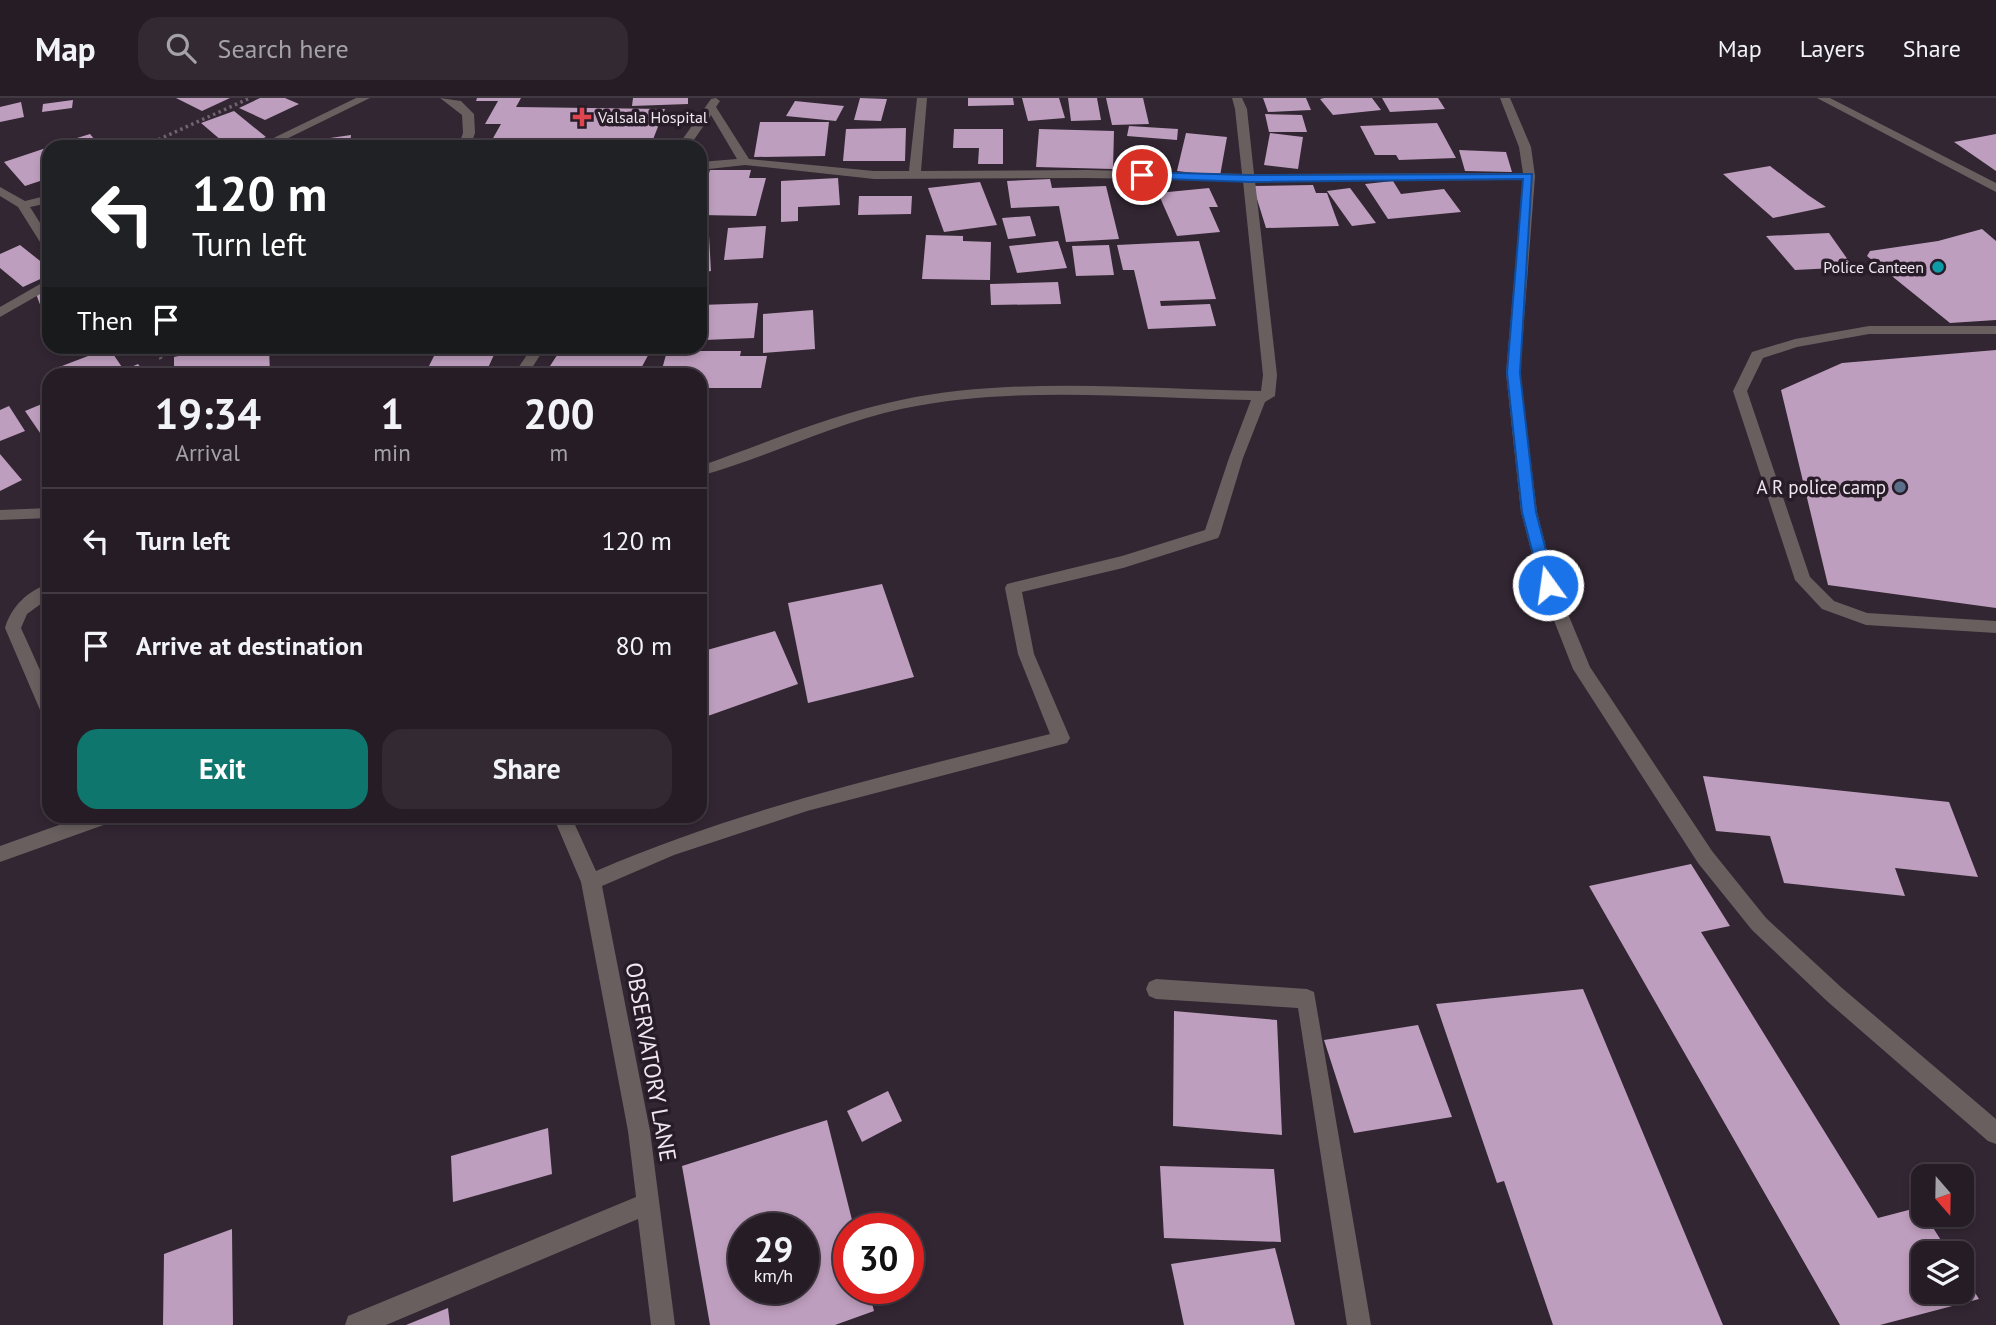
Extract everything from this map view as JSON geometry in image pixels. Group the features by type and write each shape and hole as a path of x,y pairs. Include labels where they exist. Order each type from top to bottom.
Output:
{"street":[{"path":"276,140 365,98"},
{"path":"445,98 457,103 468,114 466,140"},
{"path":"915,174 922,98"},
{"path":"1237,98 1249,178 1270,375 1268,396"},
{"path":"1505,98 1525,147 1528,176 1513,373 1529,512 1548,585 1582,669 1705,857 1759,925 1835,995 1996,1133"},
{"path":"1822,98 1996,188"},
{"path":"688,140 714,102 745,162"},
{"path":"707,165 745,162 874,175 1075,174 1249,178 1528,176"},
{"path":"0,191 23,205 42,236"},
{"path":"23,205 42,201"},
{"path":"0,313 42,287"},
{"path":"1996,330 1869,330 1796,343 1757,355 1740,391 1803,580 1828,606 1866,620 1996,627"},
{"path":"707,469 868,412 933,399 1048,394 1268,396"},
{"path":"591,882 670,848 807,803 1061,738 1026,654 1013,588 1123,562 1212,534 1236,458 1259,399 1268,396"},
{"path":"0,515 42,513"},
{"path":"42,594 27,603 16,616 13,628 42,694"},
{"path":"0,853 85,823"},
{"name":"OBSERVATORY LANE","path":"565,823 591,882 639,1131 663,1325"},
{"path":"1156,989 1307,999 1359,1325"},
{"path":"357,1325 648,1204"}],"path":[{"path":"157,140 250,98"},
{"path":"160,354 162,359"}],"building":[{"path":"176,98 230,98 202,111"},
{"path":"260,98 285,98 299,104 265,120 239,108"},
{"name":"Valsala Hospital","path":"477,98 521,98 516,107 665,109 653,140 492,140 501,124 485,124 498,101 476,101"},
{"path":"633,98 688,98 688,104 632,106"},
{"path":"860,98 887,99 881,121 854,120"},
{"path":"968,98 1013,98 1014,105 968,106"},
{"path":"1022,98 1059,98 1065,118 1028,121"},
{"path":"1068,98 1097,98 1101,120 1071,121"},
{"path":"1106,98 1143,98 1149,124 1112,125"},
{"path":"1263,98 1306,98 1311,110 1268,112"},
{"path":"1372,98 1381,110 1333,115 1320,99"},
{"path":"1382,98 1438,98 1445,109 1390,112"},
{"path":"73,100 72,108 42,112 43,104"},
{"path":"795,101 844,106 836,121 786,116"},
{"path":"21,102 24,117 0,122 0,107"},
{"path":"234,111 266,137 258,140 221,140 201,123"},
{"path":"1265,114 1302,115 1307,132 1269,132"},
{"path":"760,122 829,122 825,156 754,157"},
{"path":"1437,123 1456,158 1399,160 1396,155 1375,155 1360,126"},
{"path":"1129,126 1178,129 1177,140 1127,136"},
{"path":"906,128 905,161 843,161 846,129"},
{"path":"954,129 1003,129 1003,164 978,164 979,148 953,148"},
{"path":"1039,129 1114,131 1113,169 1036,167"},
{"path":"1186,133 1227,137 1220,176 1177,171"},
{"path":"1270,133 1303,137 1298,169 1264,165"},
{"path":"90,134 95,140 70,140"},
{"path":"1996,134 1996,171 1954,142"},
{"path":"351,135 351,140 330,138"},
{"path":"42,149 42,180 25,186 4,162"},
{"path":"1459,150 1506,152 1512,172 1465,171"},
{"path":"1770,166 1826,207 1773,218 1723,174"},
{"path":"710,170 751,170 749,178 766,178 756,216 707,215 707,179"},
{"path":"838,178 840,205 798,207 798,221 781,222 781,181"},
{"path":"1050,179 1052,188 1106,186 1119,239 1066,242 1059,206 1011,208 1007,181"},
{"path":"1393,181 1401,194 1444,189 1461,212 1388,219 1365,184"},
{"path":"980,182 997,225 944,232 928,188"},
{"path":"1313,185 1316,193 1327,193 1339,226 1266,228 1253,186"},
{"path":"1209,188 1218,207 1209,207 1220,232 1177,236 1158,193"},
{"path":"1350,188 1376,223 1352,226 1327,191"},
{"path":"859,196 912,196 911,214 858,215"},
{"path":"1030,216 1036,236 1008,239 1002,218"},
{"path":"707,218 711,271 707,272"},
{"path":"766,226 763,258 724,260 728,228"},
{"name":"Police Canteen","path":"1982,229 1996,241 1996,320 1950,323 1867,256 1870,251 1938,241"},
{"path":"1829,233 1853,267 1795,270 1766,236"},
{"path":"926,235 963,236 963,241 991,242 990,280 922,279"},
{"path":"1058,241 1067,268 1017,273 1009,246"},
{"path":"1199,241 1216,299 1160,301 1161,306 1210,304 1216,326 1148,329 1134,270 1123,270 1117,245"},
{"path":"20,245 42,262 42,278 23,287 0,268 0,254"},
{"path":"1109,245 1114,275 1076,276 1072,246"},
{"path":"1058,282 1061,304 991,305 990,284"},
{"path":"42,292 42,310 36,294"},
{"path":"758,303 754,338 707,340 707,305"},
{"path":"813,310 815,349 763,353 763,314"},
{"name":"A R police camp","path":"1996,350 1996,608 1828,585 1781,390 1842,363"},
{"path":"741,351 740,356 767,356 761,388 707,388 707,368 662,368 666,354"},
{"path":"93,354 113,354 123,368 57,368"},
{"path":"188,354 269,354 270,368 174,368 174,357"},
{"path":"435,354 494,354 488,368 428,368"},
{"path":"558,354 649,354 641,368 550,366"},
{"path":"42,404 42,436 25,411"},
{"path":"9,406 25,431 0,441 0,410"},
{"path":"0,454 22,480 0,491"},
{"path":"882,584 914,677 808,703 788,603"},
{"path":"775,631 798,684 707,716 707,650"},
{"path":"1703,776 1949,802 1978,877 1895,868 1905,896 1784,883 1770,836 1716,831"},
{"path":"1691,864 1730,926 1701,932 1878,1218 1911,1209 1911,1227 1933,1227 1941,1241 1911,1241 1911,1304 1960,1304 1880,1325 1840,1325 1589,886"},
{"path":"1583,989 1723,1325 1553,1325 1504,1181 1497,1183 1436,1004"},
{"path":"1174,1011 1277,1020 1282,1135 1173,1126"},
{"path":"1418,1025 1452,1117 1354,1133 1324,1040"},
{"path":"888,1091 902,1121 862,1142 847,1111"},
{"path":"827,1120 850,1213 833,1213 833,1304 872,1304 874,1311 835,1325 710,1325 682,1166"},
{"path":"548,1128 552,1174 453,1202 451,1156"},
{"path":"1160,1166 1274,1169 1281,1242 1164,1238"},
{"path":"232,1229 233,1325 163,1325 164,1254"},
{"path":"1275,1248 1295,1325 1184,1325 1171,1264"},
{"path":"448,1308 450,1325 406,1325"}],"place":[{"name":"Valsala Hospital","path":"582,117"},
{"name":"Police Canteen","path":"1938,267"},
{"name":"A R police camp","path":"1900,487"}],"route":[{"path":"1142,175 1249,178 1528,176 1513,373 1529,512 1548,585"}]}
